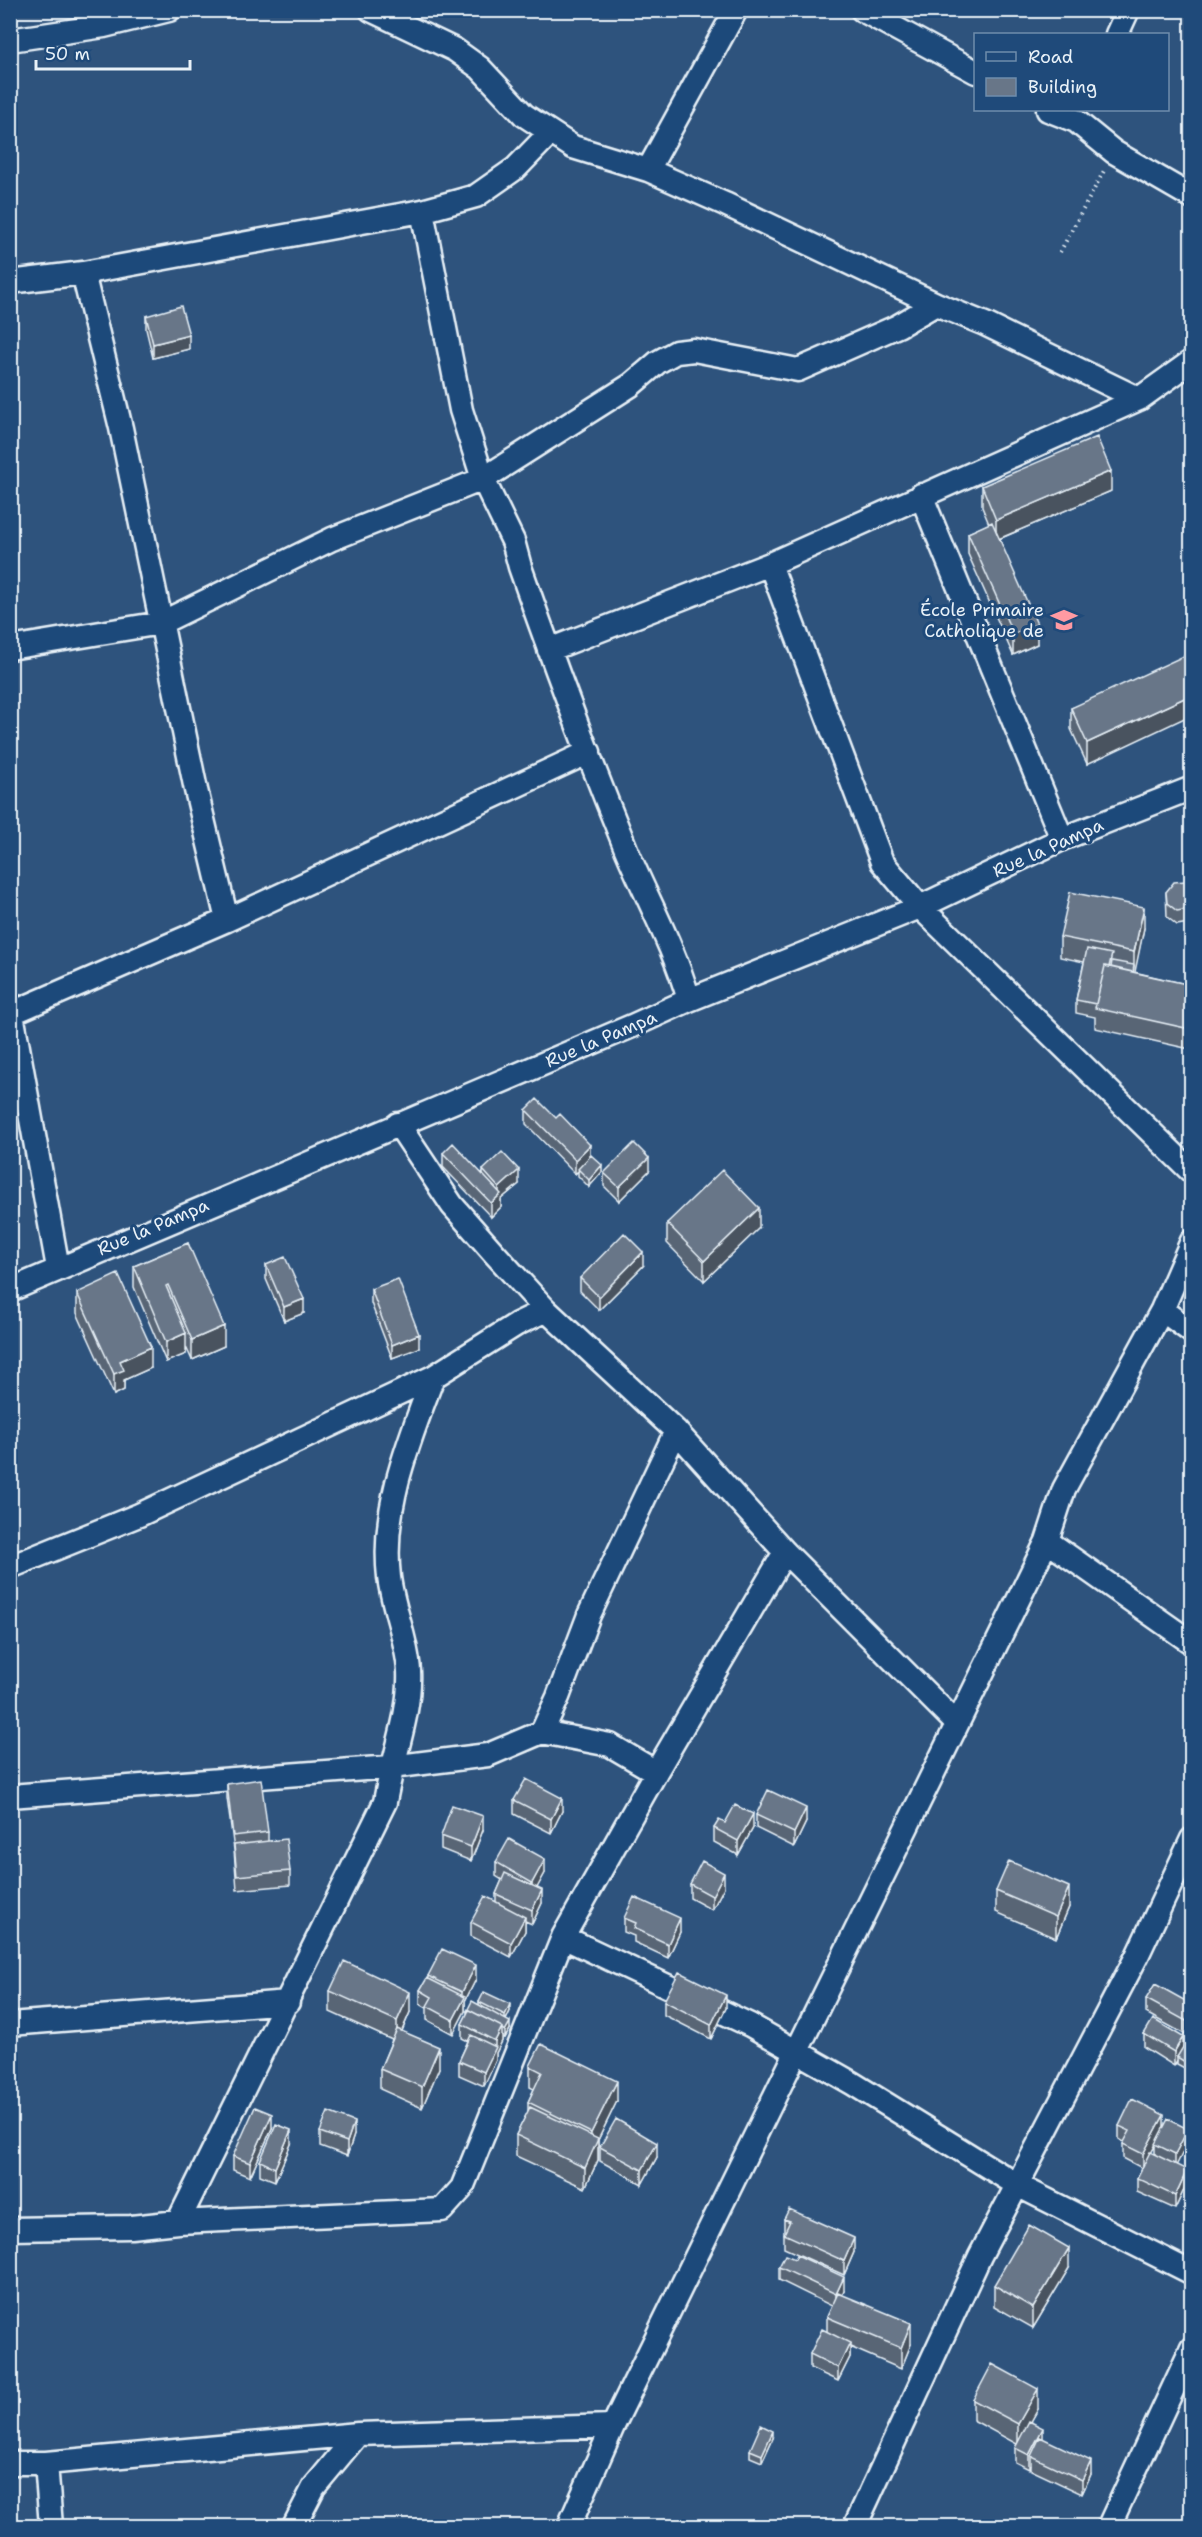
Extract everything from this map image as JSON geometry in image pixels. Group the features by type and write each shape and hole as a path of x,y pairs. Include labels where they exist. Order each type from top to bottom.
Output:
{"street":[{"path":"10,40 104,26 169,10"},
{"path":"371,10 455,50 480,68 524,115 573,147 648,170 936,304 985,324 1139,399"},
{"path":"648,170 736,10"},
{"path":"862,10 974,71"},
{"path":"1117,33 1128,10"},
{"path":"1053,111 1078,116 1113,152 1191,197"},
{"path":"10,282 83,273 422,211 476,196 516,168 550,133"},
{"path":"422,211 461,410 483,479 513,541 576,726 682,975 689,1000"},
{"path":"83,273 121,428 207,842 227,920"},
{"path":"10,648 161,623 332,539 483,479 631,385 658,362 676,352 694,350 798,370 898,326 936,304"},
{"path":"549,650 770,564 1139,399 1191,361"},
{"path":"921,495 1062,839"},
{"path":"770,564 882,862 920,907 1191,1172"},
{"path":"58,1268 11,1008 227,920 589,752"},
{"name":"Rue la Pampa","path":"10,1290 622,1031 689,1000 920,907 1062,839 1191,788"},
{"path":"398,1124 452,1205 546,1310 676,1431 785,1552 956,1724"},
{"path":"569,2526 613,2426 1047,1541 1064,1489 1162,1310 1191,1240"},
{"path":"10,1567 139,1515 433,1377 517,1324 546,1310"},
{"path":"1162,1310 1191,1332"},
{"path":"178,2222 385,1802 391,1767 403,1730 409,1673 405,1642 390,1578 387,1527 406,1451 433,1377"},
{"path":"542,1732 558,1697 589,1615 676,1431"},
{"path":"1047,1541 1191,1643"},
{"path":"10,2229 130,2227 178,2222 442,2210 462,2188 563,1937 656,1772 785,1552"},
{"path":"10,1796 391,1767 488,1755 542,1732 610,1745 656,1772"},
{"path":"855,2526 980,2256 1019,2186 1137,1956 1191,1839"},
{"path":"563,1937 750,2025 852,2083 1019,2186 1191,2273"},
{"path":"10,2024 288,2002"},
{"path":"1109,2526 1191,2348"},
{"path":"10,2463 46,2463 358,2433 613,2426"},
{"path":"294,2526 314,2487 358,2433"},
{"path":"46,2463 51,2526"}],"path":[{"path":"1060,252 1113,152"}],"building":[{"path":"181,306 189,335 153,344 146,316"},
{"path":"1097,437 1111,471 996,520 982,486"},
{"path":"992,522 1037,624 1013,634 968,533"},
{"path":"1186,655 1191,667 1191,695 1087,743 1071,708"},
{"path":"1186,881 1191,886 1191,906 1189,909 1177,911 1167,903 1166,892 1174,882"},
{"path":"1070,892 1144,907 1134,952 1060,937"},
{"path":"1087,949 1112,954 1109,967 1105,966 1096,1004 1076,1000"},
{"path":"1112,961 1134,965 1133,972 1111,967"},
{"path":"1105,966 1191,985 1190,1029 1095,1008"},
{"path":"537,1099 556,1118 560,1114 590,1145 575,1160 526,1110"},
{"path":"453,1143 501,1194 491,1203 443,1153"},
{"path":"634,1143 649,1158 619,1187 604,1173"},
{"path":"502,1152 519,1170 499,1188 483,1170"},
{"path":"591,1155 602,1165 589,1180 578,1169"},
{"path":"722,1170 759,1208 704,1261 667,1223"},
{"path":"624,1233 643,1252 599,1297 580,1278"},
{"path":"188,1243 224,1326 192,1340 168,1285 166,1286 186,1333 166,1342 134,1266"},
{"path":"285,1257 304,1299 284,1307 266,1265"},
{"path":"118,1274 151,1347 120,1361 124,1370 114,1374 77,1293"},
{"path":"398,1279 419,1334 392,1345 371,1289"},
{"path":"261,1779 268,1832 233,1836 227,1784"},
{"path":"526,1779 562,1798 551,1819 514,1800"},
{"path":"768,1790 806,1808 794,1833 756,1815"},
{"path":"452,1805 483,1816 471,1847 441,1836"},
{"path":"735,1805 753,1814 738,1841 714,1828 719,1820 725,1823"},
{"path":"286,1839 290,1871 237,1876 234,1845"},
{"path":"509,1839 545,1859 532,1883 496,1862"},
{"path":"702,1861 724,1873 712,1896 690,1884"},
{"path":"1009,1861 1069,1887 1056,1917 996,1891"},
{"path":"505,1873 542,1890 532,1910 496,1894"},
{"path":"485,1896 525,1917 511,1943 471,1922"},
{"path":"634,1897 680,1918 668,1944 634,1928 636,1923 624,1918"},
{"path":"442,1949 476,1965 462,1992 428,1976"},
{"path":"344,1961 410,1992 397,2021 330,1991"},
{"path":"679,1972 726,1995 711,2025 664,2001"},
{"path":"427,1978 465,1997 453,2020 427,2006 432,1997 420,1990"},
{"path":"1155,1984 1191,2004 1186,2021 1146,1999"},
{"path":"484,1992 510,2004 505,2015 479,2002"},
{"path":"472,2001 510,2022 505,2031 502,2027 467,2011"},
{"path":"469,2010 502,2027 495,2041 462,2024"},
{"path":"1153,2019 1183,2037 1174,2052 1144,2034"},
{"path":"397,2029 439,2047 422,2087 380,2069"},
{"path":"1191,2034 1191,2062 1190,2065 1177,2057"},
{"path":"471,2035 496,2047 484,2072 459,2061"},
{"path":"541,2044 617,2081 591,2133 528,2102 542,2072 530,2066"},
{"path":"1132,2099 1164,2115 1143,2154 1123,2144 1130,2131 1119,2126"},
{"path":"255,2107 272,2114 250,2163 233,2156"},
{"path":"530,2107 598,2139 585,2168 516,2135"},
{"path":"328,2112 354,2122 347,2142 320,2132"},
{"path":"616,2119 657,2143 642,2170 600,2147"},
{"path":"1168,2119 1188,2129 1175,2154 1155,2144"},
{"path":"276,2124 291,2130 275,2168 260,2161"},
{"path":"1150,2152 1187,2170 1175,2196 1137,2178"},
{"path":"789,2209 854,2238 844,2261 784,2234 790,2221 784,2219"},
{"path":"1029,2225 1069,2248 1033,2308 994,2285"},
{"path":"785,2255 795,2259 797,2255 844,2277 836,2294 779,2267"},
{"path":"838,2293 911,2323 901,2348 827,2317"},
{"path":"822,2329 850,2343 838,2368 810,2354"},
{"path":"992,2364 1038,2389 1018,2424 973,2400"},
{"path":"1029,2421 1043,2428 1029,2455 1015,2448"},
{"path":"761,2425 773,2431 762,2455 750,2450"},
{"path":"1040,2437 1091,2461 1082,2480 1031,2456"},
{"path":"461,2520 473,2526 457,2526"}],"place":[{"name":"École Primaire Catholique de","path":"1064,620"}]}
